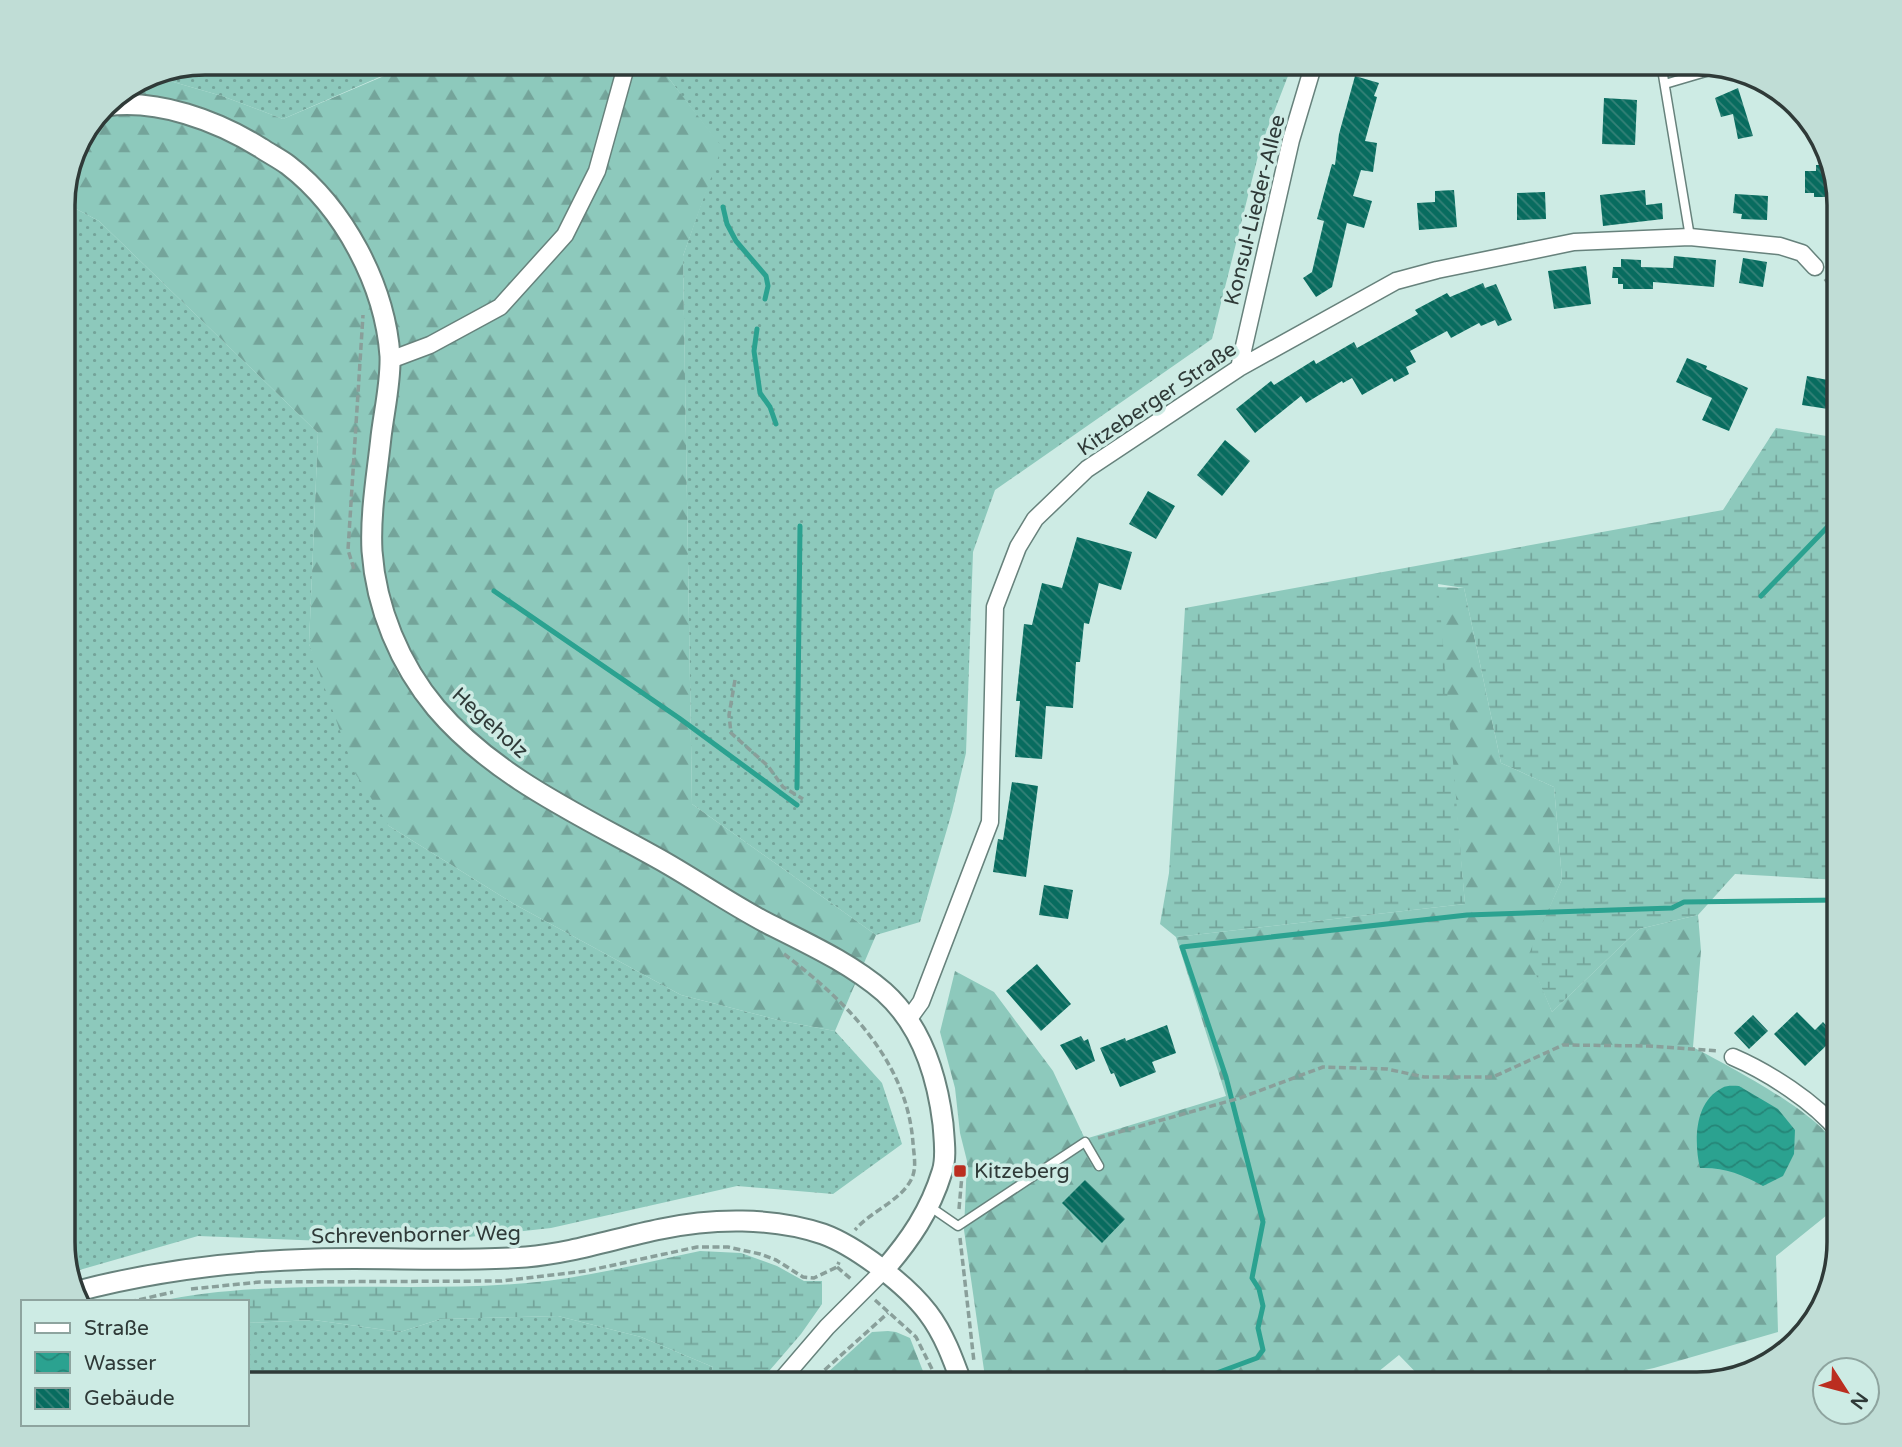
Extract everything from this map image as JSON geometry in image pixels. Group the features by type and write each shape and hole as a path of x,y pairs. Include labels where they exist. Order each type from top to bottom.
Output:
{"street":[{"name":"Konsul-Lieder-Allee","path":"1239,368 1291,140 1310,75"},
{"path":"390,360 430,345 500,307 565,235 597,171 623,76"},
{"name":"Hegeholz","path":"124,103 190,115 243,137 289,166 325,202 353,241 387,328 390,360 373,505 372,552 382,608 412,674 437,709 516,777 760,919 847,964 884,993 908,1020 939,1087 944,1168 929,1206 912,1237 884,1270"},
{"name":"Kitzeberger Straße","path":"908,1020 925,991 990,822 995,607 1018,548 1035,519 1087,469 1239,368 1396,281 1478,260 1574,242 1690,237 1780,246 1802,253 1815,267"},
{"path":"1733,1057 1777,1080 1827,1118"},
{"name":"Schrevenborner Weg","path":"84,1290 178,1270 252,1261 466,1260 530,1256 572,1251 662,1228 699,1223 761,1222 799,1227 846,1244 884,1270 927,1312 963,1372"},
{"path":"788,1372 884,1270"}],"lane":[{"path":"1663,75 1690,237"},
{"path":"1665,84 1696,75"},
{"path":"929,1206 958,1226 1085,1142 1099,1166"}],"path":[{"path":"1815,267 1827,282"},
{"path":"356,575 348,550 363,313"},
{"path":"735,680 729,715 731,733 768,766 783,787 803,799"},
{"path":"776,948 822,985 867,1031 888,1059 903,1092 912,1130 915,1170 911,1181 900,1194 857,1227 836,1267"},
{"path":"1085,1142 1240,1098 1323,1067 1387,1069 1424,1077 1493,1077 1563,1045 1715,1050 1733,1057"},
{"path":"962,1167 958,1226 975,1361 970,1372"},
{"path":"822,1372 888,1313 916,1338 933,1372"}],"green space":[{"path":"1288,75 1260,148 1212,339 995,490 973,552 966,753 952,812 920,922 876,935 692,804 683,256 721,147 667,76"},
{"path":"196,76 382,76 283,119 222,96 169,81"},
{"path":"384,76 667,76 722,147 683,256 692,804 876,935 835,1031 782,1021 681,995 514,904 389,826 355,773 309,644 318,433 99,221 76,209 76,188 80,171 97,133 119,107 155,85 169,81 222,96 283,119"},
{"path":"76,209 99,221 318,433 309,644 389,826 514,904 681,995 782,1021 835,1031 882,1083 902,1144 833,1194 737,1186 551,1228 404,1244 198,1236 79,1270 76,1251"},
{"path":"1776,428 1827,436 1827,879 1735,874 1698,915 1639,929 1552,1012 1528,956 1562,879 1554,787 1501,763 1464,588 1438,584 1465,904 1176,937 1160,924 1169,873 1185,608 1723,510"},
{"path":"1436,587 1464,588 1501,763 1554,787 1562,879 1529,956 1552,1012 1639,929 1698,915 1701,951 1693,1047 1775,1093 1817,1123 1827,1134 1827,1215 1776,1256 1778,1332 1635,1372 1415,1372 1399,1355 1378,1372 984,1372 964,1230 967,1161 960,1133 955,1088 940,1032 955,971 994,992 1053,1071 1085,1139 1226,1096 1176,937 1465,904"},
{"path":"700,1251 741,1253 777,1266 804,1281 822,1281 822,1304 801,1334 768,1372 711,1372 713,1367 641,1337 558,1316 441,1319 400,1332 314,1320 248,1323 248,1300 166,1300 201,1294 294,1287 481,1286 549,1281"},
{"path":"558,1316 641,1337 713,1367 711,1372 248,1372 248,1323 314,1320 400,1332 441,1319"},
{"path":"872,1332 896,1332 910,1338 923,1372 828,1372"}],"water":[{"path":"1739,1086 1778,1109 1795,1130 1794,1154 1783,1176 1763,1186 1732,1172 1700,1168 1697,1135 1701,1113 1713,1094 1724,1087"}],"building":[{"path":"1355,76 1379,83 1365,141 1377,143 1373,172 1361,170 1353,196 1372,201 1364,228 1347,223 1332,287 1316,297 1303,278 1312,272 1324,221 1317,219 1332,164 1335,165 1339,134"},
{"path":"1738,88 1753,136 1738,139 1733,114 1721,117 1715,98"},
{"path":"1604,98 1637,100 1635,145 1602,144"},
{"path":"1816,165 1820,165 1827,197 1814,197 1814,193 1805,193 1805,171 1816,171"},
{"path":"1454,190 1457,227 1419,230 1417,203 1435,202 1435,191"},
{"path":"1645,190 1646,205 1662,203 1663,219 1603,226 1600,195"},
{"path":"1545,192 1546,219 1517,220 1517,193"},
{"path":"1735,194 1768,196 1767,220 1741,219 1742,214 1733,213"},
{"path":"1674,256 1716,260 1714,287 1653,282 1653,289 1623,289 1623,284 1618,284 1618,278 1612,278 1613,267 1621,267 1621,259 1641,260 1641,267 1673,268"},
{"path":"1743,258 1767,262 1763,287 1739,283"},
{"path":"1586,266 1591,304 1554,309 1548,271"},
{"path":"1483,283 1485,288 1496,284 1512,320 1498,326 1495,320 1481,326 1479,323 1451,338 1447,331 1410,351 1416,362 1406,367 1409,374 1394,382 1392,378 1362,395 1352,378 1343,383 1342,381 1306,403 1301,396 1255,433 1236,409 1271,381 1274,385 1314,360 1316,364 1354,342 1357,348 1418,314 1415,310 1447,293 1450,297"},
{"path":"1687,358 1748,388 1729,431 1702,420 1712,398 1676,382"},
{"path":"1807,376 1827,380 1827,409 1802,405"},
{"path":"1225,440 1250,461 1222,496 1197,475"},
{"path":"1148,491 1175,506 1156,539 1129,524"},
{"path":"1077,537 1132,552 1121,590 1099,583 1089,624 1084,623 1080,662 1076,662 1073,708 1046,706 1042,759 1015,757 1020,701 1016,701 1024,624 1032,625 1042,583 1062,588"},
{"path":"1012,782 1038,786 1026,877 993,872 998,839 1003,840"},
{"path":"1044,885 1073,890 1068,919 1039,915"},
{"path":"1037,964 1071,1004 1041,1031 1006,991"},
{"path":"1797,1012 1815,1030 1823,1022 1827,1026 1827,1045 1805,1066 1774,1034"},
{"path":"1753,1015 1768,1031 1749,1049 1734,1033"},
{"path":"1167,1025 1176,1053 1152,1062 1156,1072 1120,1087 1100,1048"},
{"path":"1081,1036 1084,1041 1088,1039 1095,1061 1076,1070 1060,1045"},
{"path":"1085,1180 1125,1219 1102,1243 1062,1203"}],"waterway":[{"path":"723,207 727,224 736,241 766,276 768,286 765,299"},
{"path":"757,329 754,351 760,393 770,407 776,424"},
{"path":"797,788 800,526"},
{"path":"1761,596 1827,527"},
{"path":"494,591 679,718 797,805"},
{"path":"1219,1372 1257,1358 1263,1350 1258,1328 1263,1306 1259,1289 1252,1278 1263,1222 1226,1077 1182,947 1467,915 1672,908 1684,902 1827,900"}],"place":[{"name":"Kitzeberg","path":"960,1171"}]}
